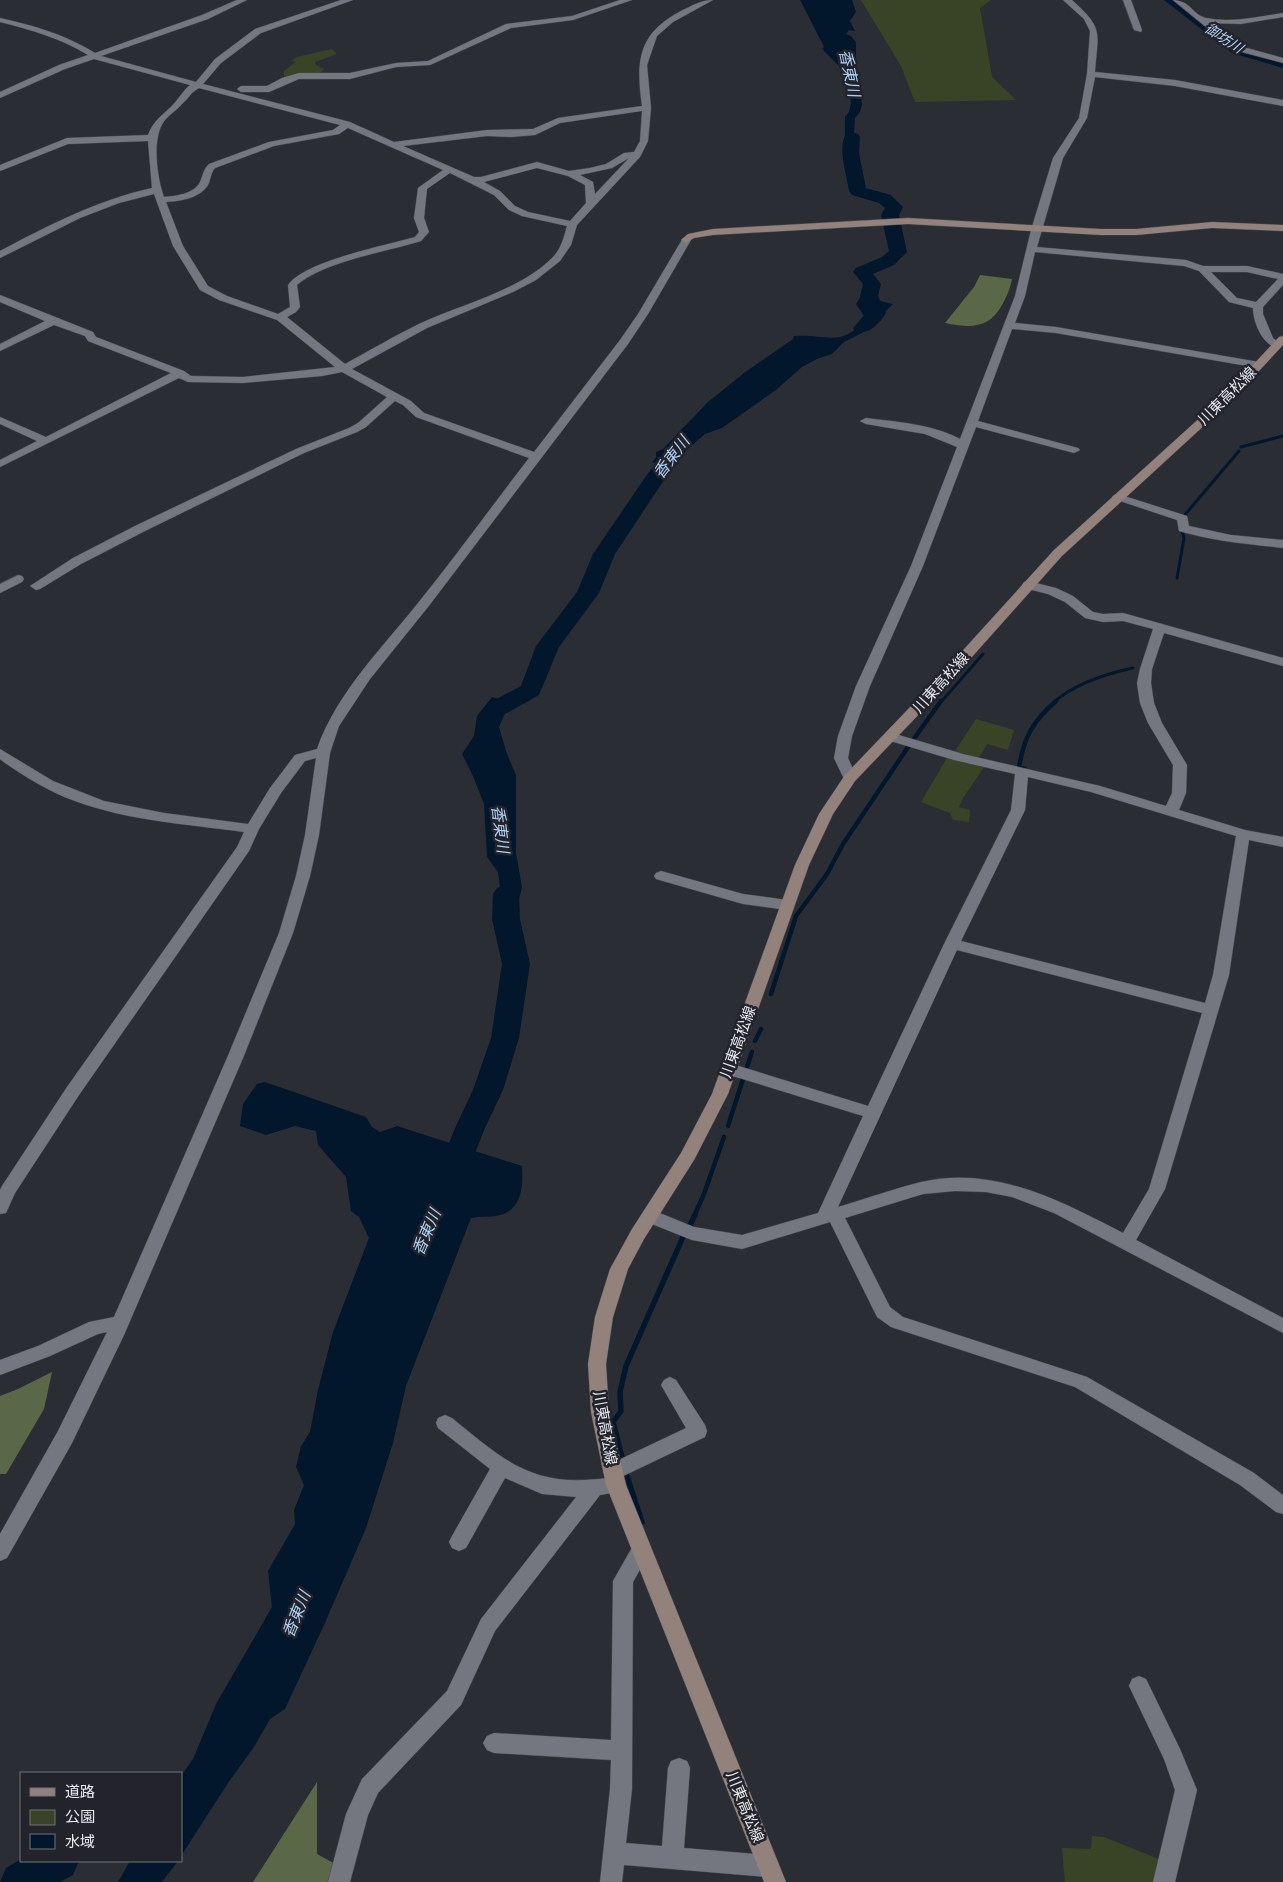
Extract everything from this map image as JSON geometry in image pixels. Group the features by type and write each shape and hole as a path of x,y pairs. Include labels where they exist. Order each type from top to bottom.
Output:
{"main road":[{"path":"686,240 700,234 848,222 928,221 1036,230 1127,232 1235,224 1283,228"},
{"name":"川東高松線","path":"771,1874 614,1478 600,1412 596,1364 604,1317 619,1269 688,1156 720,1094 802,864 826,814 850,778 892,737 1058,553 1229,397 1280,342"}],"street":[{"path":"0,95 62,67 205,17 243,0"},
{"path":"203,86 229,51 258,31 349,0"},
{"path":"537,457 420,415 407,403 344,369 279,317 223,298 204,288 178,246 157,190 152,138 161,119 181,102 185,93 203,86 261,90 269,89 299,76 350,76 396,65 430,63 509,26 573,18 612,2 628,0"},
{"path":"0,298 89,334 92,339 180,373 188,378 243,380 322,373 344,369 423,326 509,290 532,278 557,260 566,245 572,224 637,155 644,141 647,108 643,65 653,35 670,20 709,0"},
{"path":"850,778 841,758 845,736 864,686 917,566 1020,296 1036,230 1058,158 1083,118 1091,74 1094,31 1087,18 1067,0"},
{"path":"1127,0 1138,30"},
{"path":"1177,0 1237,48 1283,61"},
{"path":"1203,20 1241,22 1283,15"},
{"path":"0,20 62,38 95,56 347,124 395,144 497,193 512,208 525,214 572,224"},
{"path":"1091,74 1175,83 1283,103"},
{"path":"395,144 488,133 535,132 558,121 647,108"},
{"path":"161,200 184,197 198,189 205,179 205,173 212,166 272,144 336,132 347,124"},
{"path":"0,168 67,141 152,138"},
{"path":"569,174 602,169 627,155 637,155"},
{"path":"470,180 489,178 536,165 569,174 590,184 591,203"},
{"path":"279,317 294,309 296,305 291,289 293,284 299,280 328,266 418,239 424,232 419,218 423,188 448,171"},
{"path":"0,255 34,237 118,200 157,190"},
{"path":"0,1552 64,1437 120,1322 231,1067 286,933 303,876 312,835 323,753 338,714 537,457 638,321 686,240"},
{"path":"1032,250 1174,260 1202,269 1247,269 1283,278 1258,306 1258,314 1270,340 1280,342"},
{"path":"1202,269 1233,300 1258,306"},
{"path":"0,348 53,321"},
{"path":"1008,326 1056,330 1259,365"},
{"path":"0,464 180,373"},
{"path":"36,586 77,561 148,524 300,451 353,430 362,425 393,397"},
{"path":"0,420 46,441"},
{"path":"866,421 935,433 951,438 962,445"},
{"path":"971,422 1074,450"},
{"path":"1118,497 1183,518 1183,528 1207,535 1283,544"},
{"path":"0,589 18,579"},
{"path":"1028,585 1052,590 1069,599 1089,615 1103,618 1123,617 1283,662"},
{"path":"1160,626 1146,669 1144,683 1147,703 1155,723 1180,766 1180,793 1172,812"},
{"path":"892,737 959,757 1095,788 1243,834 1283,842"},
{"path":"0,1208 8,1190 35,1148 244,848 252,829 275,791 300,758 311,754 323,753"},
{"path":"2,758 47,784 81,799 125,811 252,829"},
{"path":"830,1216 873,1113 952,944 1018,810 1022,771"},
{"path":"1126,1243 1157,1189 1221,976 1243,834"},
{"path":"661,876 743,898 787,905"},
{"path":"952,944 1210,1010"},
{"path":"729,1069 873,1113"},
{"path":"650,1216 692,1233 742,1242 923,1188 955,1185 986,1186 1014,1191 1060,1208 1283,1326"},
{"path":"830,1216 883,1312 896,1322 1081,1382 1247,1479 1283,1506"},
{"path":"0,1368 44,1351 95,1327 120,1322"},
{"path":"339,1882 358,1814 370,1786 454,1698 488,1625 594,1489 698,1431 670,1385"},
{"path":"445,1423 490,1461 522,1479 560,1490 594,1489"},
{"path":"459,1542 501,1468"},
{"path":"610,1882 619,1817 622,1751 621,1646 623,1581 641,1550"},
{"path":"1139,1686 1173,1756 1186,1790 1164,1882"},
{"path":"494,1743 622,1751"},
{"path":"672,1858 679,1768"},
{"path":"614,1853 672,1858 771,1874"}],"green space":[{"path":"861,0 991,0 980,8 992,77 1016,100 915,102 901,66"},
{"path":"332,49 337,54 315,62 316,65 324,69 318,75 284,79 284,71 296,62 291,61 297,57"},
{"path":"980,275 1012,279 1007,295 997,313 985,323 978,325 963,326 945,323 974,287"},
{"path":"976,719 1014,730 1008,750 987,744 979,758 955,751"},
{"path":"947,758 984,767 959,807 970,810 969,822 953,820 950,813 921,802"},
{"path":"52,1372 44,1409 6,1474 0,1474 0,1396"},
{"path":"317,1782 317,1854 348,1871 349,1882 253,1882"},
{"path":"1092,1836 1104,1837 1161,1860 1155,1882 1065,1882 1062,1848 1091,1849"}],"water":[{"path":"800,0 852,0 856,12 850,21 855,31 849,30 846,34 851,36 856,42 856,61 862,104 860,112 855,118 854,134 857,141 856,154 860,167 858,173 848,174 850,165 846,150 850,142 845,138 845,117 849,112 851,103 848,85 839,66 822,49 824,47"},
{"path":"861,296 893,304 866,331 844,342 832,354 802,367 776,390 722,428 705,434 676,459 652,463 656,457 656,452 663,449 707,403 744,373 793,339 794,336 841,337 857,328 866,319 856,304"},
{"path":"527,690 537,691 530,700 506,711 499,727 516,775 516,853 522,887 510,935 504,919 498,872 487,857 484,804 462,754 474,736 477,716 492,697 507,700"},
{"path":"265,1082 366,1117 372,1127 380,1132 397,1126 522,1166 522,1186 519,1199 512,1209 506,1213 498,1216 471,1218 406,1386 393,1443 366,1528 324,1625 285,1709 270,1719 254,1747 228,1783 182,1854 182,1775 193,1759 216,1704 272,1607 268,1571 295,1524 294,1510 304,1485 296,1467 301,1446 310,1432 318,1390 333,1332 369,1238 359,1217 351,1211 346,1177 318,1145 316,1131 295,1126 266,1135 240,1126 243,1104 257,1084"},
{"path":"129,1862 177,1862 162,1882 118,1882"}],"waterway":[{"name":"御坊川","path":"1171,0 1237,50 1283,63"},
{"name":"香東川","path":"852,137 851,153 858,191 885,199 894,207 890,215 898,252 888,261 862,272 872,284 869,296 877,313 862,328"},
{"name":"香東川","path":"498,708 531,690 548,646 588,593 604,554 653,480 691,431"},
{"path":"1241,447 1283,436"},
{"path":"1183,517 1239,451"},
{"path":"1177,578 1184,538 1182,531"},
{"path":"941,702 983,654"},
{"path":"1054,702 1081,684 1133,668"},
{"path":"771,994 796,916 827,874 843,844 941,701"},
{"path":"1025,769 1019,767 1027,738 1041,716 1056,701"},
{"name":"香東川","path":"449,1181 470,1128 488,1090 505,1038 516,964 506,919 506,894"},
{"path":"755,1041 761,1029"},
{"path":"747,1067 752,1052"},
{"path":"728,1126 743,1079"},
{"path":"694,1216 704,1194 724,1137"},
{"path":"690,1225 695,1215"},
{"path":"622,1457 613,1422 621,1411 620,1392 626,1366 683,1237"},
{"path":"627,1476 642,1522"},
{"name":"香東川","path":"20,1882 57,1862"}]}
